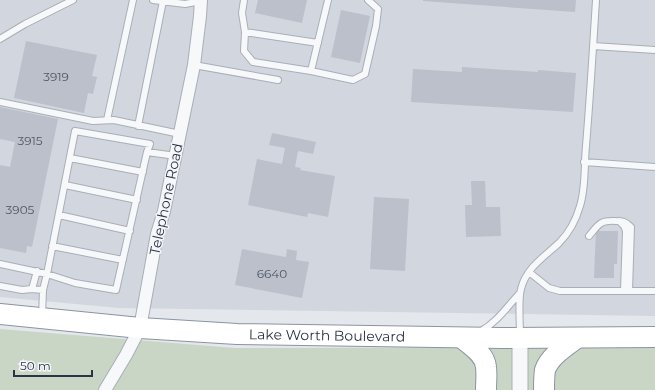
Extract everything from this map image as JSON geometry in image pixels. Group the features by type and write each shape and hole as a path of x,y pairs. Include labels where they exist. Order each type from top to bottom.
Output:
{"highway":[{"name":"Lake Worth Boulevard","path":"0,314 140,328 237,334 462,338 655,337"},
{"path":"462,338 477,350 483,358 486,367 486,390"},
{"path":"544,390 545,371 550,361 554,356 577,338"}],"street":[{"name":"Telephone Road","path":"105,390 126,356 140,328 157,234 164,211 194,65 201,1"},
{"path":"520,338 520,390"}],"lane":[{"path":"0,39 25,24 73,0"},
{"path":"107,120 133,0"},
{"path":"153,0 185,4 201,1"},
{"path":"244,0 242,13 245,32 244,51 253,62 311,71 353,80 365,74 376,26 378,9 368,0"},
{"path":"311,71 328,0"},
{"path":"520,338 520,294 523,283 529,272 559,243 569,231 578,212 582,196 590,103 596,0"},
{"path":"138,126 163,1"},
{"path":"245,32 318,43"},
{"path":"593,46 655,50"},
{"path":"194,65 278,80"},
{"path":"0,102 93,121 114,120 180,134"},
{"path":"0,264 47,274 75,283 116,290 150,144 76,131 64,185 59,215 47,274 43,290 42,318"},
{"path":"147,152 176,156"},
{"path":"70,158 143,172"},
{"path":"584,162 655,167"},
{"path":"64,185 137,200"},
{"path":"59,215 130,232"},
{"path":"589,236 597,226 608,220 625,222 631,227 626,291"},
{"path":"52,246 123,260"},
{"path":"32,289 37,272"},
{"path":"529,272 554,290 560,291 655,290"},
{"path":"0,286 22,290 43,290"},
{"path":"462,338 481,331 493,324 520,294"}],"shaded area":[{"path":"0,0 655,0 655,316 119,308 0,297"}],"green space":[{"path":"0,329 235,348 655,347 655,390 0,390"}],"building":[{"path":"258,0 307,0 302,23 255,13"},
{"path":"423,0 576,0 575,12"},
{"path":"341,10 370,16 360,63 331,57"},
{"path":"26,41 97,55 92,76 97,77 93,94 88,93 84,113 14,98"},
{"path":"462,67 576,73 573,112 411,102 413,69 462,72"},
{"path":"0,107 58,119 32,247 27,246 26,253 0,248 0,165 10,167 15,142 0,139"},
{"path":"272,133 316,142 313,154 298,151 295,167 301,168 300,170 335,176 328,217 308,213 307,217 248,205 257,159 282,164 285,148 269,145"},
{"path":"471,181 485,181 486,207 500,207 501,236 466,237 465,205 472,205"},
{"path":"374,197 409,199 405,271 370,269"},
{"path":"596,231 618,231 617,264 614,264 614,278 594,278"},
{"path":"242,249 286,257 287,249 297,251 296,260 309,262 302,298 235,285"}]}
